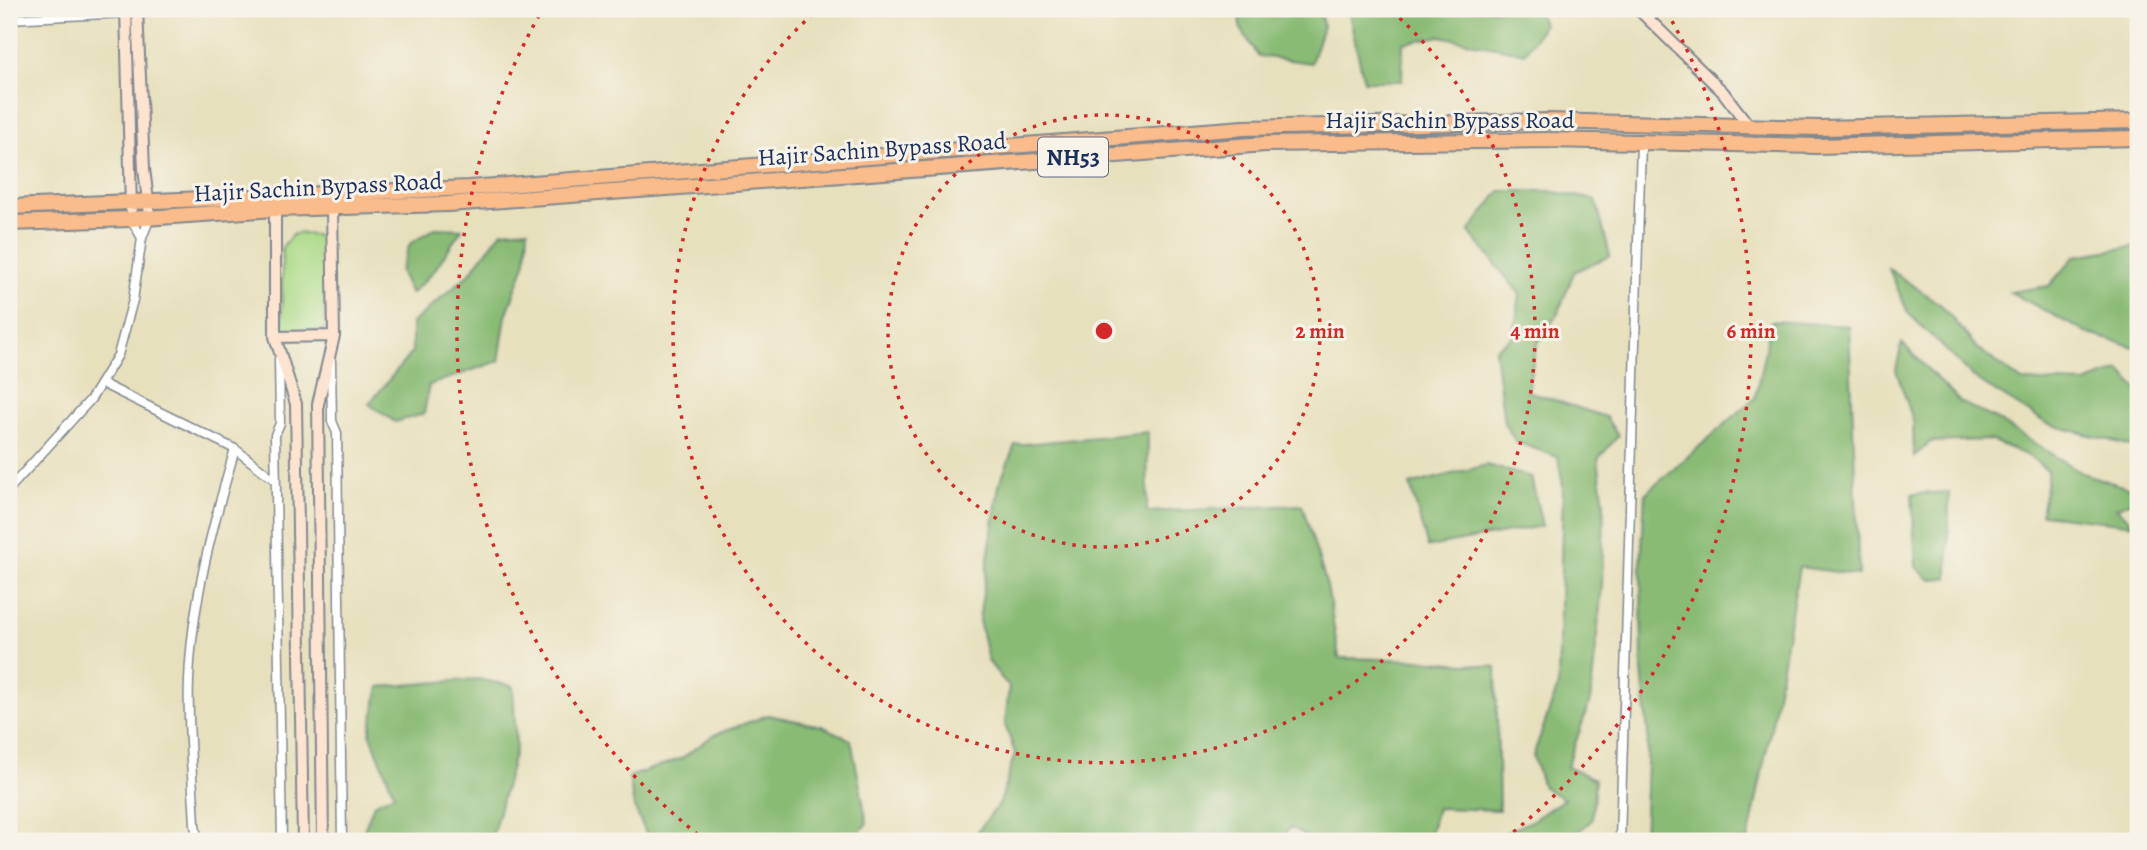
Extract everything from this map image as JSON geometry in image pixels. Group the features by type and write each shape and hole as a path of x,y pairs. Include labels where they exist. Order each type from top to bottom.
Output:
{"highway":[{"name":"NH53","path":"9,207 468,188 1243,128 1548,121 1819,128 2138,121"},
{"name":"Hajir Sachin Bypass Road","path":"9,223 150,218 275,209 448,204 1266,144 1548,141 1817,146 2138,138"}],"street":[{"path":"9,489 91,399 118,355 133,300 142,238 150,218 144,169 137,9"},
{"path":"1638,9 1723,92 1749,126"},
{"path":"9,19 126,11 131,219 142,238"},
{"path":"1620,841 1641,143"},
{"path":"332,208 331,421 337,433 342,841"},
{"path":"275,209 280,422 275,435 275,480 282,841"},
{"path":"277,342 332,342"},
{"path":"277,342 296,404 303,841"},
{"path":"324,841 318,404 332,342"},
{"path":"101,383 235,449 275,480"},
{"path":"198,841 189,681 198,597 211,533 235,449"}],"green space":[{"path":"1239,9 1320,9 1323,26 1311,63 1258,56 1240,27"},
{"path":"1348,9 1535,9 1544,24 1525,53 1440,36 1403,43 1402,81 1364,81"},
{"path":"1500,191 1550,191 1596,200 1610,256 1574,272 1559,311 1537,345 1527,391 1606,417 1618,436 1598,459 1604,504 1602,585 1597,638 1590,701 1567,767 1595,779 1592,820 1567,841 1489,841 1533,820 1564,799 1543,787 1533,756 1558,686 1563,487 1558,457 1516,442 1504,423 1495,349 1514,336 1520,294 1469,232"},
{"path":"435,228 462,229 433,272 411,294 400,271 410,244"},
{"path":"528,229 526,261 506,316 499,361 429,385 424,414 395,422 369,404 412,352 412,323 469,274 502,231"},
{"path":"300,233 319,236 326,247 325,330 282,331 282,247 292,235"},
{"path":"2138,246 2138,348 2089,334 2010,292 2049,286 2075,256"},
{"path":"1889,269 1941,305 1976,347 2022,381 2085,383 2120,370 2138,390 2138,448 2048,424 1978,381 1908,313"},
{"path":"1771,321 1849,326 1859,575 1799,567 1748,841 1644,841 1648,735 1642,670 1641,564 1645,494 1755,398"},
{"path":"1902,343 1960,402 1997,420 2082,473 2128,488 2138,487 2138,498 2116,508 2135,525 2041,514 2047,471 2031,457 1990,440 1930,442 1914,457 1913,420 1896,370"},
{"path":"1148,432 1147,512 1302,505 1327,586 1339,658 1422,660 1496,667 1499,810 1437,808 1428,841 1314,841 1290,827 1280,841 970,841 1000,803 1015,753 1005,725 1009,687 988,661 979,620 999,485 1015,445"},
{"path":"1486,465 1531,477 1542,526 1428,547 1410,485"},
{"path":"1949,492 1948,578 1929,579 1916,567 1912,494"},
{"path":"478,679 513,686 516,747 491,841 360,841 374,804 394,794 370,733 379,687"},
{"path":"768,715 822,726 851,740 867,823 852,841 644,841 647,835 634,807 629,777 682,758 714,735"}]}
